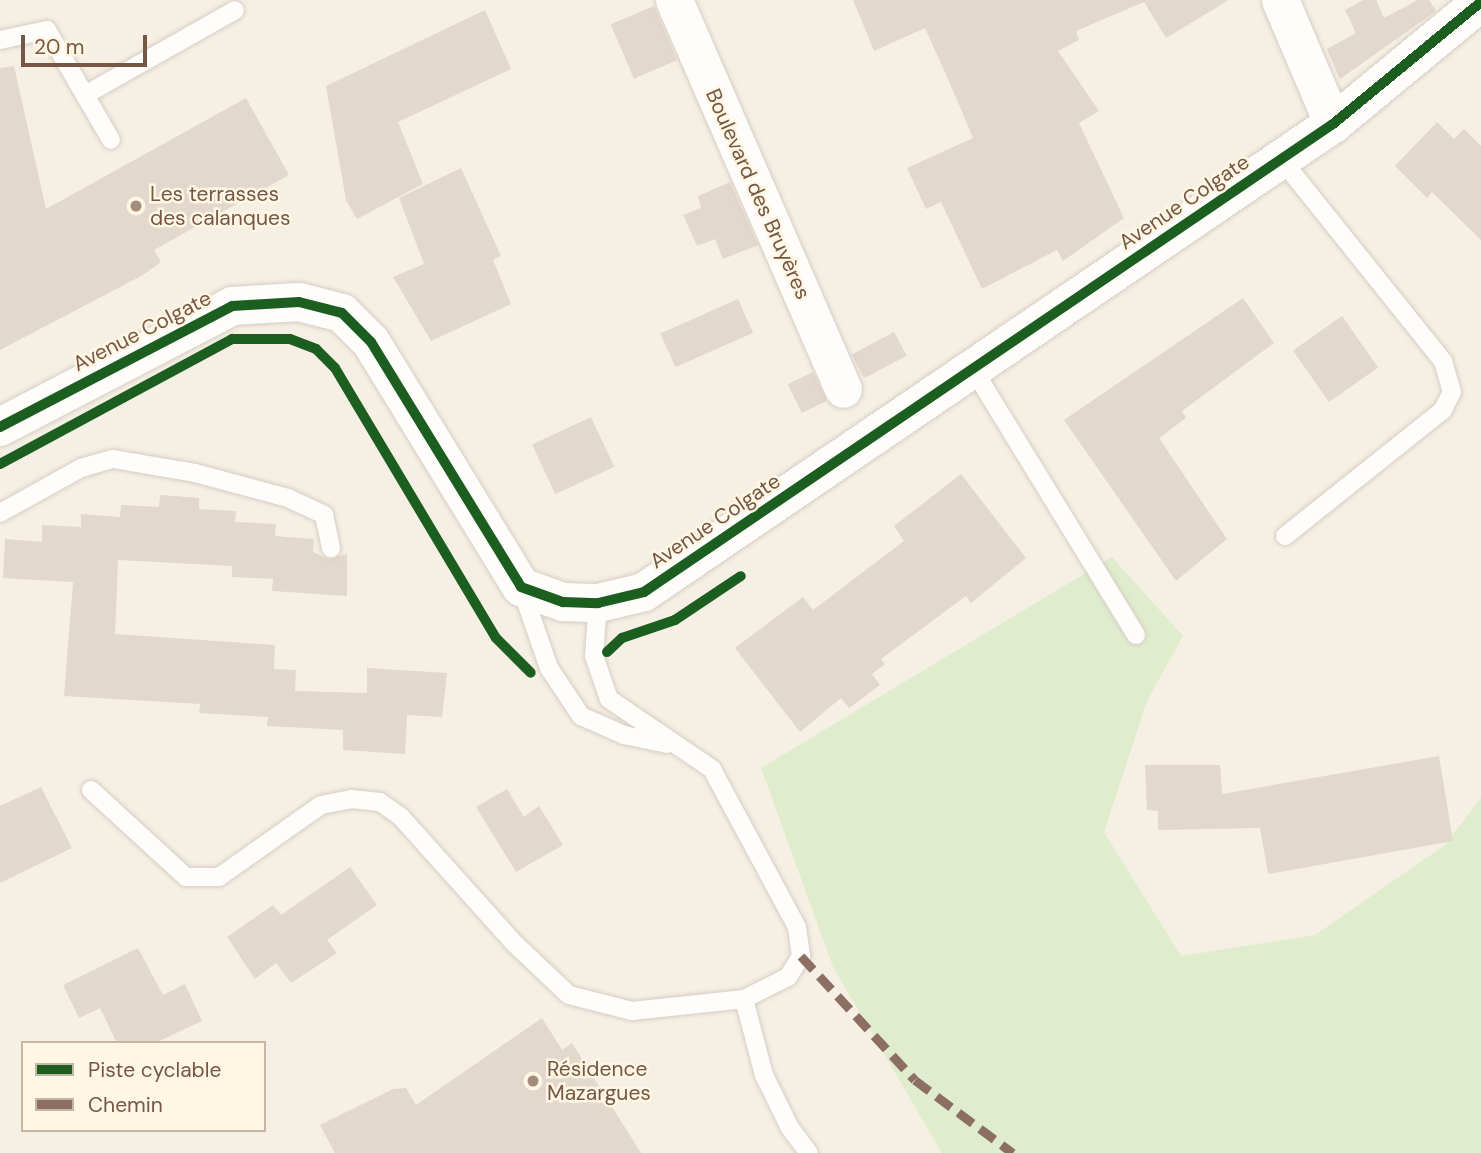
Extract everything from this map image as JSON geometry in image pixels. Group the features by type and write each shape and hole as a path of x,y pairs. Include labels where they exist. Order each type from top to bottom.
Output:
{"street":[{"name":"Boulevard des Bruyères","path":"674,0 843,389"},
{"path":"1280,0 1332,124"},
{"name":"Avenue Colgate","path":"0,427 232,306 278,300 342,313 371,342 521,587 563,602 598,603 644,592 1332,124 1481,2"}],"lane":[{"path":"85,94 235,9"},
{"path":"0,40 47,30 111,140"},
{"path":"1280,159 1443,361 1452,391 1443,410 1285,536"},
{"path":"973,369 1136,635"},
{"path":"0,513 80,468 113,459 195,473 288,498 324,515 331,548"},
{"path":"521,587 549,668 581,716 624,735 674,745"},
{"path":"91,790 186,877 219,877 321,805 351,799 380,802 400,816 515,944 569,995 632,1011 744,999 788,977 801,956 797,927 712,769 609,699 594,656 598,603"},
{"path":"744,999 764,1075 790,1128 809,1153"}],"green space":[{"path":"1112,557 1183,636 1147,701 1104,832 1181,956 1315,935 1445,845 1481,798 1481,1153 942,1153 833,967 761,768"}],"building":[{"path":"853,0 1229,0 1166,38 1144,2 1076,31 1079,40 1058,51 1099,111 1079,123 1124,218 1063,261 1057,250 982,289 941,202 926,209 907,168 973,138 952,88 925,28 874,51"},
{"path":"1363,0 1376,0 1384,18 1418,0 1429,0 1436,11 1340,79 1327,49 1356,33 1345,10"},
{"path":"654,6 677,60 634,79 611,24"},
{"path":"485,10 511,69 398,122 423,184 357,219 346,200 326,86"},
{"name":"Les terrasses des calanques","path":"14,66 46,209 246,98 289,175 154,250 161,262 143,275 0,350 0,68"},
{"path":"1437,122 1454,139 1464,129 1481,146 1481,240 1432,192 1427,198 1395,166"},
{"path":"461,168 501,256 493,260 511,304 431,341 393,277 424,264 399,198"},
{"path":"730,182 758,245 723,259 715,239 697,246 683,215 701,208 698,196"},
{"path":"1243,298 1274,343 1182,411 1186,418 1159,438 1227,539 1176,581 1064,420"},
{"path":"738,299 753,333 675,367 660,334"},
{"path":"1342,316 1378,368 1329,402 1293,350"},
{"path":"894,332 907,356 864,378 852,355"},
{"path":"813,372 827,401 802,413 788,384"},
{"path":"591,417 614,467 555,494 532,444"},
{"path":"961,474 1026,558 971,603 966,596 881,659 885,664 872,674 880,685 849,708 841,698 800,732 735,648 803,597 813,610 904,541 894,526"},
{"path":"160,495 199,498 199,509 236,511 235,522 276,524 275,536 314,539 313,552 328,559 347,554 347,596 272,591 273,579 232,577 232,566 118,560 115,634 275,645 274,669 296,670 295,691 367,693 367,668 447,673 442,717 407,715 405,754 343,750 343,730 267,726 268,717 199,713 200,704 64,696 73,582 3,578 5,539 42,542 42,525 81,527 81,514 120,517 121,505 159,507"},
{"path":"1439,756 1453,841 1268,874 1260,828 1158,830 1158,811 1147,810 1145,765 1220,765 1222,794"},
{"path":"41,787 72,848 0,883 0,806"},
{"path":"507,789 524,817 539,806 563,845 516,872 476,807"},
{"path":"350,867 377,905 327,940 337,953 291,983 276,963 255,979 227,937 273,905 281,915"},
{"path":"138,948 163,995 185,984 202,1021 159,1041 116,1041 100,1008 79,1018 63,985"},
{"name":"Résidence Mazargues","path":"542,1018 562,1050 572,1043 641,1153 335,1153 320,1125 393,1089 406,1088 416,1105"}],"marked path":[{"path":"801,956 915,1080 1013,1153"}],"cycle path":[{"path":"0,427 232,306 299,302 342,313 371,342 521,587 563,602 598,603 644,592 1333,124 1481,2"},
{"path":"0,464 232,339 290,339 316,349 335,368 496,638 531,673"},
{"path":"607,652 622,638 675,620 741,576"}],"place":[{"name":"Les terrasses des calanques","path":"136,206"},
{"name":"Résidence Mazargues","path":"533,1081"}]}
